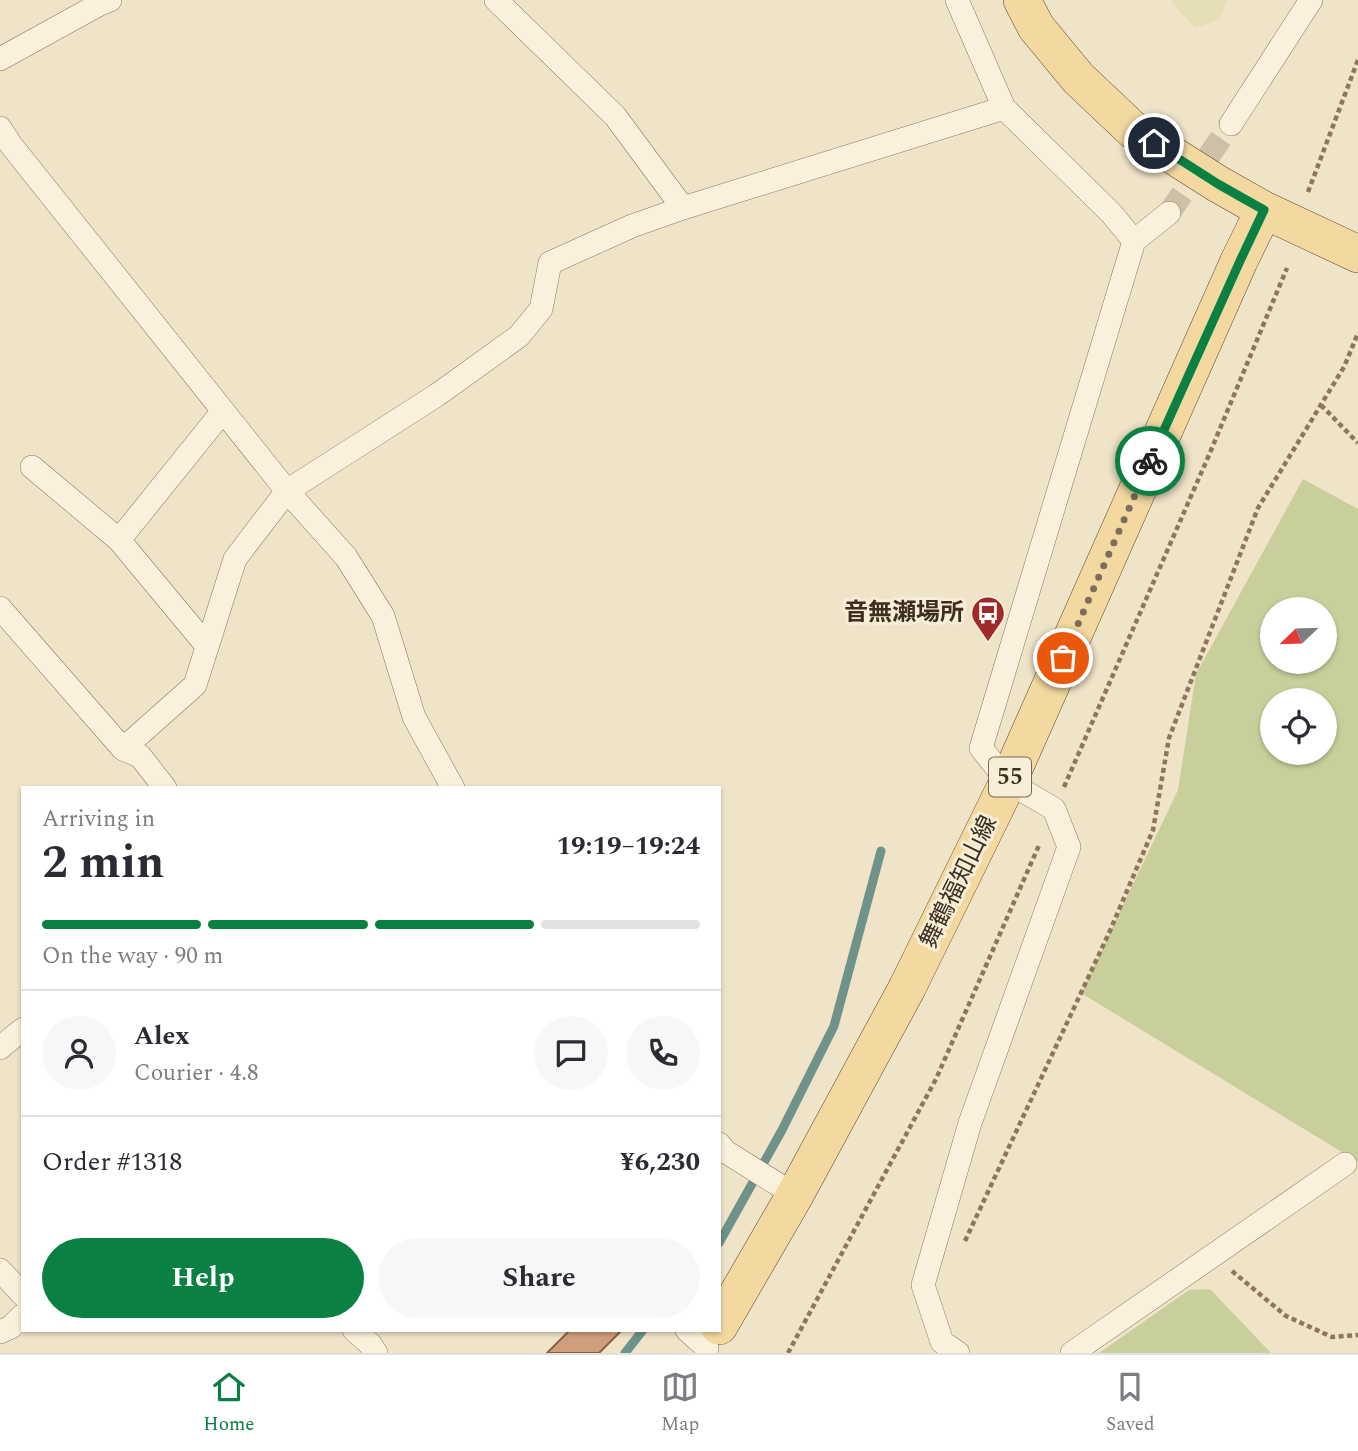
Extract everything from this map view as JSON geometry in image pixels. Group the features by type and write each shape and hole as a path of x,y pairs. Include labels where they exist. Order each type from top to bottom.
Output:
{"main road":[{"path":"1022,0 1036,27 1078,78 1133,130 1264,210 1358,254"},
{"name":"舞鶴福知山線","path":"721,1314 795,1195 907,988 1008,782 1264,210"}],"street":[{"path":"0,59 110,0"},
{"path":"496,0 615,116 683,208"},
{"path":"957,0 1004,108 1111,213 1134,241"},
{"path":"1231,124 1311,0"},
{"path":"123,749 195,685 235,559 287,491 437,395 519,336 541,309 550,263 632,226 683,208 1004,108"},
{"path":"4,142 287,491 346,557 383,616 414,716 452,786"},
{"path":"958,1353 942,1342 923,1285 970,1123 1069,847 1054,809 1008,782 981,748 1134,241 1169,213"},
{"path":"119,540 223,411"},
{"path":"32,467 119,540 207,646"},
{"path":"0,608 123,749 140,756 163,786"},
{"path":"0,1048 21,1031"},
{"path":"721,1146 795,1195"},
{"path":"1072,1353 1345,1164"},
{"path":"0,1270 21,1294"},
{"path":"0,1332 11,1327 21,1317"},
{"path":"356,1332 376,1353"}],"path":[{"path":"1308,192 1358,60"},
{"path":"962,1249 1109,933 1153,831 1169,738 1258,508 1344,367 1358,333"},
{"path":"1321,405 1358,443"},
{"path":"1213,1255 1286,1316 1332,1337 1358,1335"}],"shaded area":[{"path":"1170,0 1227,0 1220,19 1195,28"}],"green space":[{"path":"1303,479 1358,509 1358,1162 1081,993 1178,790 1196,674"},
{"path":"1210,1289 1271,1353 1099,1353 1189,1290"}],"building":[{"path":"568,1332 620,1332 599,1353 547,1353"}],"waterway":[{"path":"721,1239 782,1130 834,1026 881,851"},
{"path":"625,1353 641,1332"}],"tunnel":[{"path":"1169,213 1231,124"}],"way so far":[{"path":"1063,658 1150,461"}],"place":[{"name":"音無瀬場所","path":"988,643"}],"route":[{"path":"1150,461 1264,210 1154,143"}]}
